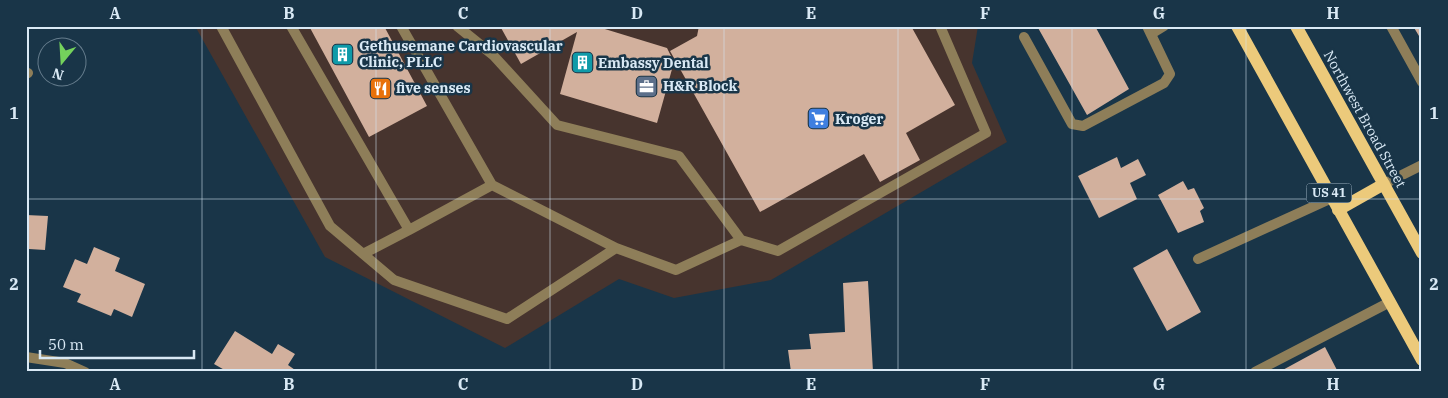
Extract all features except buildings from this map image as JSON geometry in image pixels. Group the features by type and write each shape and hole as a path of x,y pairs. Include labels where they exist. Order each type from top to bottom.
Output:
{"main road":[{"name":"US 41","path":"1237,26 1422,360"},
{"name":"Northwest Broad Street","path":"1296,26 1422,252"},
{"path":"1338,210 1384,184"}],"street":[{"path":"221,26 330,226 394,280 507,319 616,248"},
{"path":"291,26 409,230"},
{"path":"401,26 492,185 616,248 676,270 741,240"},
{"path":"457,26 494,55 557,125 679,156 741,240 778,251 986,133 940,26"},
{"path":"1024,37 1072,124 1083,126 1164,83 1170,74 1149,30 1164,26"},
{"path":"1391,26 1422,82"},
{"path":"1384,184 1422,166"},
{"path":"363,254 492,185"},
{"path":"1198,259 1332,198"},
{"path":"1256,372 1390,302"},
{"path":"26,356 65,363 85,372"}],"shaded area":[{"path":"195,26 978,26 972,63 1007,142 771,280 674,298 619,279 505,348 325,257"}],"place":[{"name":"Gethusemane Cardiovascular Clinic, PLLC","path":"343,54"},
{"name":"Embassy Dental","path":"582,63"},
{"name":"H&R Block","path":"647,86"},
{"name":"five senses","path":"380,88"},
{"name":"Kroger","path":"819,119"}]}
